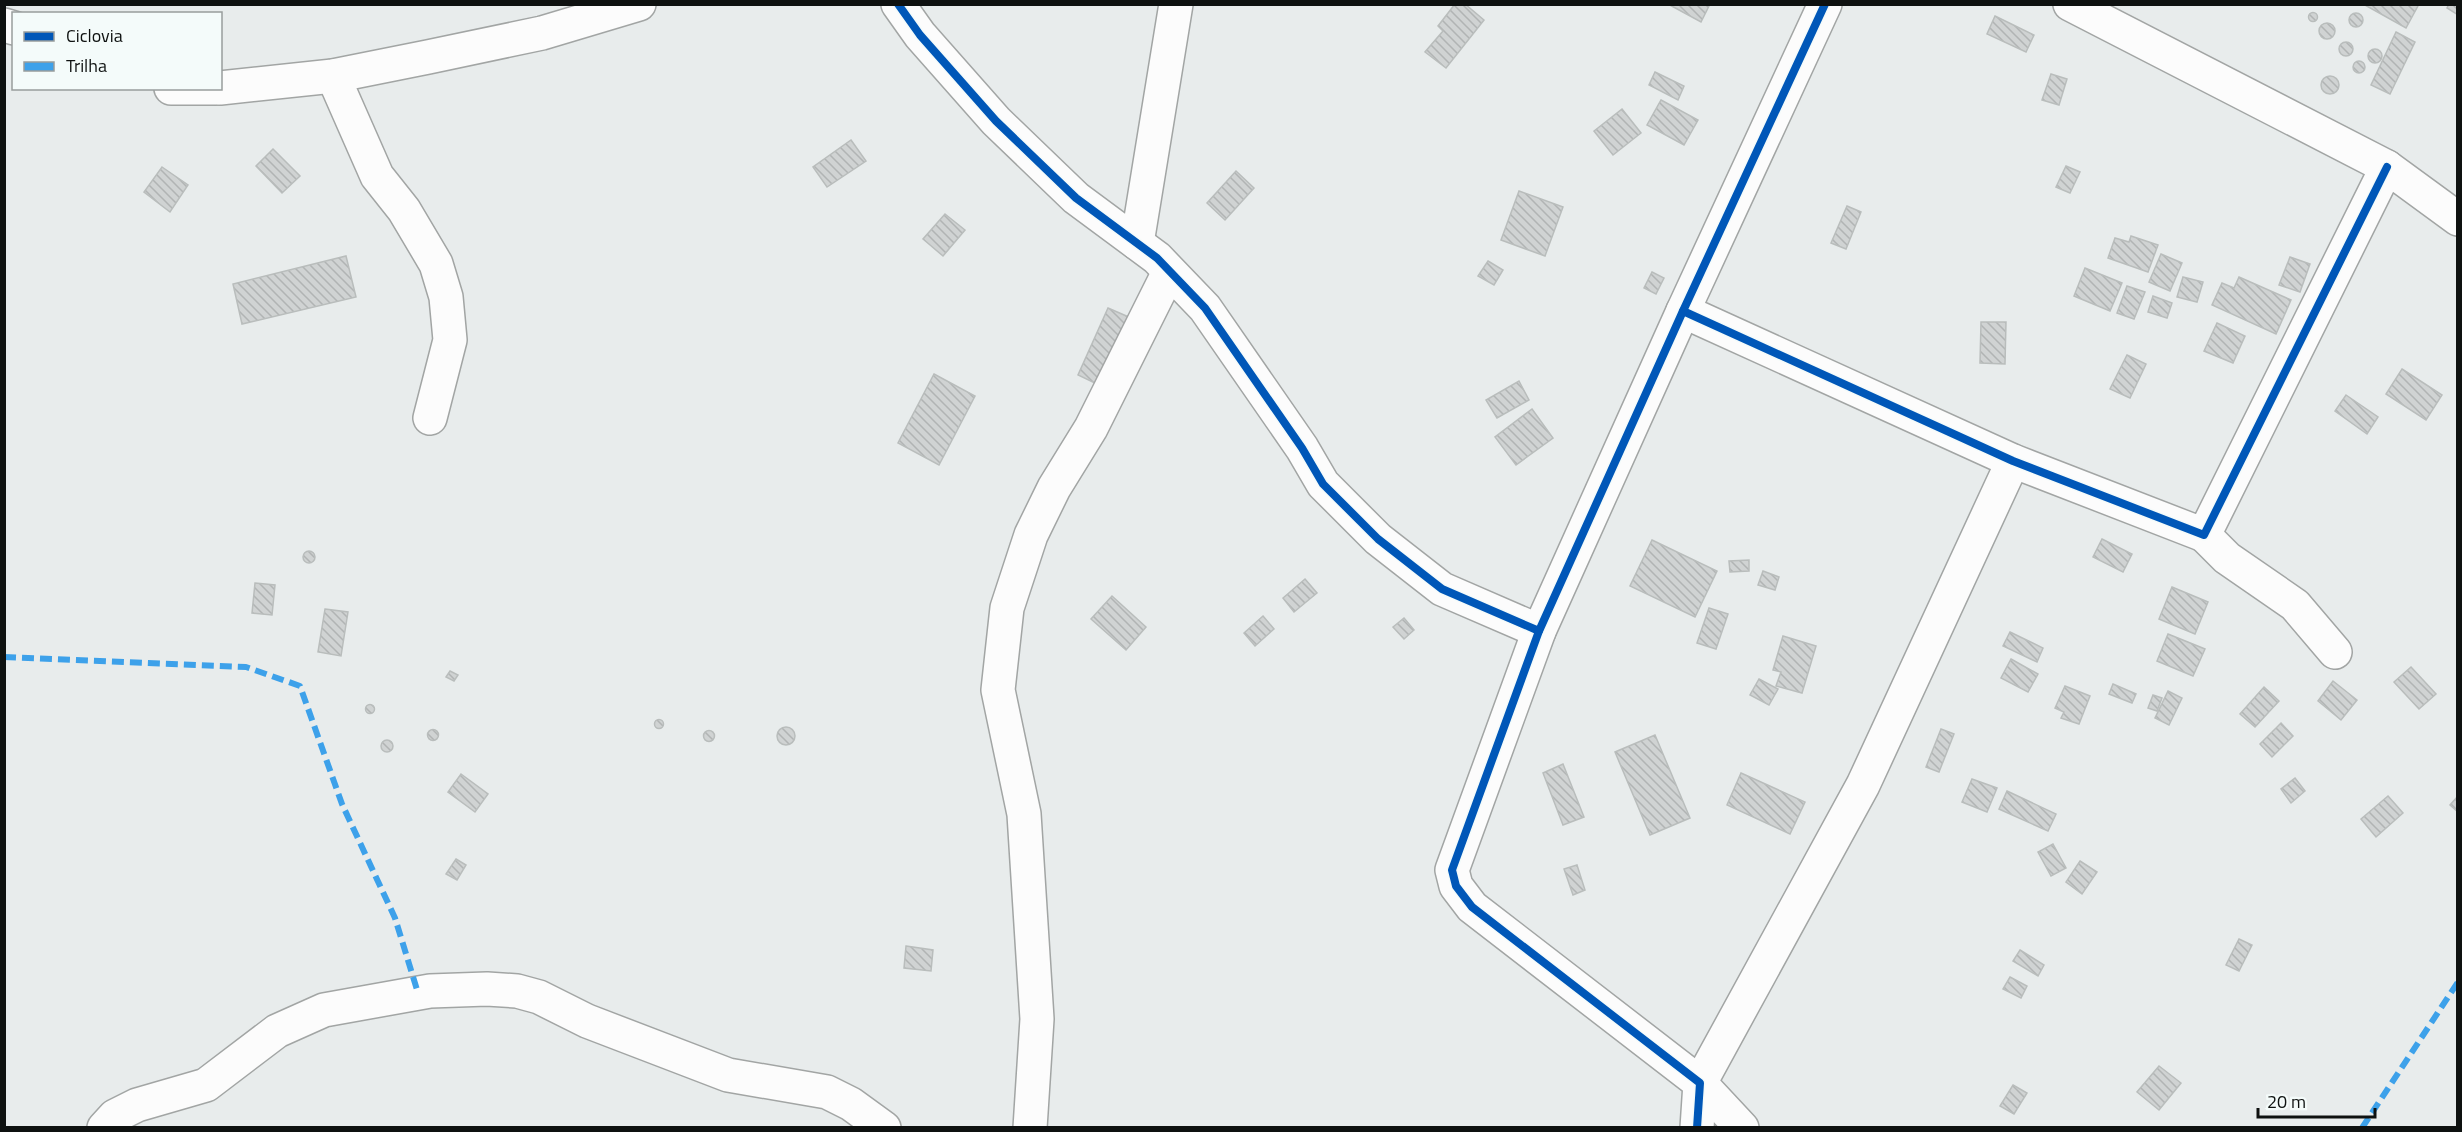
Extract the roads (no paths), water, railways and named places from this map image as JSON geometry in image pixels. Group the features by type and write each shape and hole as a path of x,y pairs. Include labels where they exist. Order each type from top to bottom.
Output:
{"street":[{"path":"222,88 333,76 542,33 639,4"},
{"path":"898,4 920,35 996,121 1076,198 1137,243 1205,308 1302,448 1323,484 1378,539 1442,589 1539,631"},
{"path":"1137,243 1176,4"},
{"path":"2070,4 2386,167 2457,219"},
{"path":"1742,1128 1700,1083 1472,907 1456,886 1452,870 1539,631 1817,7"},
{"path":"333,76 377,176 404,210 436,264 446,297 450,340 430,418"},
{"path":"2204,535 2386,167"},
{"path":"1030,1128 1037,1019 1024,814 998,690 1007,608 1030,535 1054,488 1091,428 1169,272"},
{"path":"1683,312 2013,461 2204,535 2227,558 2295,606 2335,652"},
{"path":"1697,1128 1700,1083 1863,785 2013,461"},
{"path":"104,1128 116,1116 137,1105 206,1085 277,1031 324,1010 430,991 487,989 517,991 539,997 587,1021 728,1075 827,1092 851,1104 884,1128"}]}
